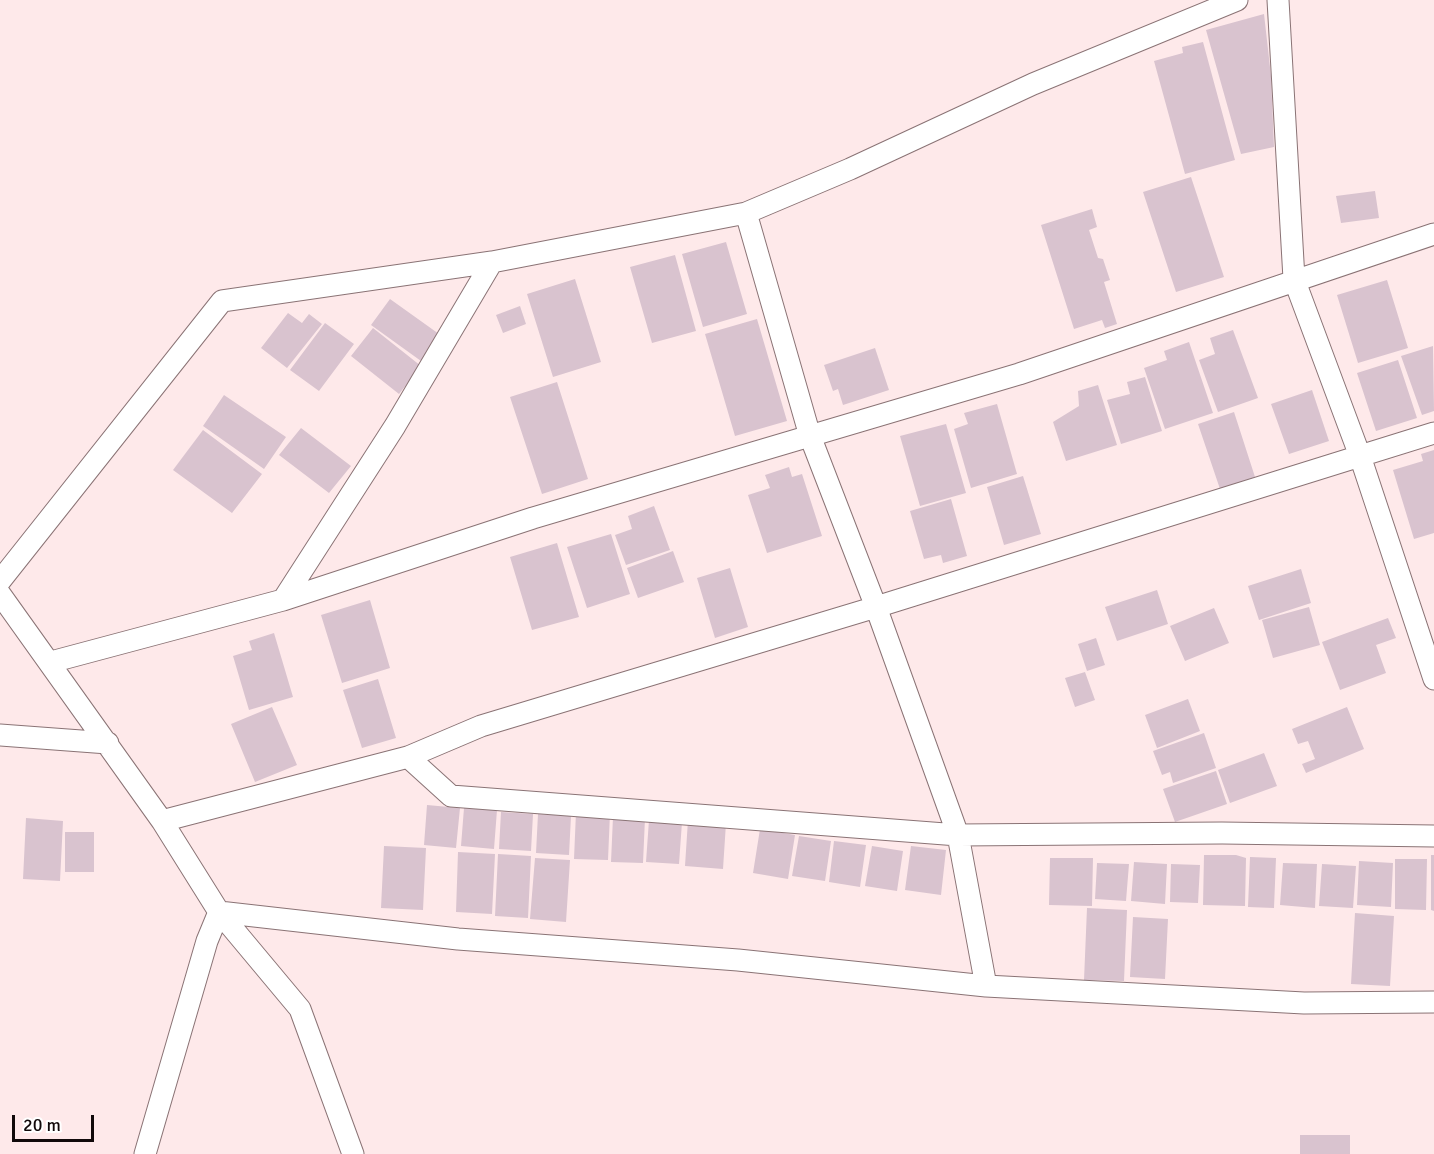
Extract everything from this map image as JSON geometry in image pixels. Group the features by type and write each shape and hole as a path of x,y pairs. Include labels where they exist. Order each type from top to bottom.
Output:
{"street":[{"path":"0,581 222,301 492,262 746,213 850,169 1033,84 1237,0"},
{"path":"1278,0 1294,279 1360,456 1434,679"},
{"path":"746,213 810,436 876,607 958,835 986,986"},
{"path":"51,662 283,600 534,518 1019,374 1294,279 1434,234"},
{"path":"283,600 395,426 492,262"},
{"path":"162,821 408,757 481,726 876,607 1434,433"},
{"path":"0,594 51,662 162,821 219,912 300,1009 353,1154"},
{"path":"0,735 108,743"},
{"path":"408,757 451,796 958,835 1222,833 1434,836"},
{"path":"219,912 458,939 738,960 986,986 1304,1002 1434,1002"},
{"path":"145,1154 207,941 219,912"}],"building":[{"path":"1264,14 1271,76 1274,147 1241,154 1206,30"},
{"path":"1203,42 1235,160 1185,174 1154,61 1183,53 1182,47"},
{"path":"1191,177 1224,277 1176,292 1143,192"},
{"path":"1375,191 1379,218 1341,223 1336,196"},
{"path":"1092,209 1097,227 1089,230 1098,258 1103,259 1110,280 1104,282 1117,324 1105,328 1102,320 1074,329 1041,225"},
{"path":"726,242 747,314 703,327 682,254"},
{"path":"675,255 696,331 652,343 630,267"},
{"path":"575,279 601,362 553,377 527,294"},
{"path":"1387,280 1408,348 1358,363 1337,295"},
{"path":"390,299 439,334 421,361 371,325"},
{"path":"520,306 526,324 503,333 496,315"},
{"path":"288,313 302,323 309,314 322,324 287,368 261,348"},
{"path":"757,319 787,421 735,436 705,334"},
{"path":"325,323 354,344 319,391 290,370"},
{"path":"373,328 421,366 399,394 351,356"},
{"path":"1233,330 1258,398 1218,412 1199,360 1215,354 1210,338"},
{"path":"1189,342 1213,413 1165,429 1144,368 1167,360 1164,351"},
{"path":"1433,346 1434,411 1422,415 1401,356"},
{"path":"875,348 889,390 843,405 838,389 833,391 824,365"},
{"path":"1398,360 1417,418 1376,431 1357,373"},
{"path":"1145,377 1162,431 1121,444 1107,400 1130,394 1127,382"},
{"path":"557,382 588,479 542,494 510,397"},
{"path":"1098,385 1117,445 1066,461 1053,422 1079,406 1078,391"},
{"path":"1312,390 1329,441 1289,454 1271,404"},
{"path":"224,395 286,437 264,469 203,426"},
{"path":"997,404 1017,474 971,488 954,429 968,424 964,413"},
{"path":"1234,412 1255,477 1220,489 1198,424"},
{"path":"946,424 966,493 920,506 900,436"},
{"path":"301,428 351,466 329,493 279,455"},
{"path":"203,430 262,474 232,513 173,470"},
{"path":"1434,450 1434,533 1414,539 1393,470 1423,461 1421,454"},
{"path":"789,467 792,477 802,474 822,536 767,553 748,495 770,488 765,475"},
{"path":"1023,476 1041,534 1004,545 987,487"},
{"path":"951,499 967,556 943,563 941,555 924,559 910,511"},
{"path":"654,506 670,550 626,565 615,535 632,529 628,516"},
{"path":"611,534 630,594 587,608 567,547"},
{"path":"557,543 579,617 532,630 510,557"},
{"path":"673,551 684,582 638,598 627,568"},
{"path":"730,568 748,627 715,638 697,578"},
{"path":"1301,569 1311,603 1259,620 1248,586"},
{"path":"1157,590 1168,624 1117,641 1105,607"},
{"path":"370,600 390,668 342,683 321,615"},
{"path":"1309,607 1320,645 1273,658 1262,620"},
{"path":"1214,608 1229,643 1185,661 1170,626"},
{"path":"1388,618 1396,638 1376,645 1386,673 1340,690 1322,642"},
{"path":"274,633 293,697 249,710 233,656 252,650 249,641"},
{"path":"1096,638 1105,665 1087,671 1078,644"},
{"path":"1085,672 1095,700 1075,707 1065,678"},
{"path":"378,679 396,738 362,748 343,690"},
{"path":"1188,699 1200,731 1157,748 1145,715"},
{"path":"272,707 297,765 255,782 231,724"},
{"path":"1347,707 1364,749 1306,773 1302,764 1315,759 1308,741 1298,744 1292,729"},
{"path":"1204,733 1216,768 1173,783 1170,772 1162,775 1153,751"},
{"path":"1264,753 1277,786 1230,803 1218,770"},
{"path":"1216,771 1227,804 1175,822 1163,789"},
{"path":"427,805 460,808 456,848 424,845"},
{"path":"464,808 497,810 494,849 461,846"},
{"path":"501,812 533,814 531,851 499,849"},
{"path":"576,812 610,813 608,860 574,859"},
{"path":"538,814 571,816 569,855 536,853"},
{"path":"613,817 645,818 643,863 611,862"},
{"path":"26,818 63,821 60,881 23,879"},
{"path":"649,820 682,822 679,864 646,862"},
{"path":"688,820 726,823 723,869 685,866"},
{"path":"760,829 795,835 788,879 753,873"},
{"path":"65,832 94,832 94,872 65,872"},
{"path":"799,836 831,841 825,881 792,876"},
{"path":"834,841 866,845 860,887 829,882"},
{"path":"384,846 426,848 423,910 381,908"},
{"path":"872,846 903,851 897,891 865,886"},
{"path":"911,846 946,850 941,895 905,890"},
{"path":"458,852 495,854 492,914 456,912"},
{"path":"498,854 531,856 528,918 495,916"},
{"path":"1204,855 1236,855 1246,858 1245,906 1203,905"},
{"path":"1431,855 1434,855 1434,911 1431,910"},
{"path":"1250,857 1276,858 1274,908 1248,907"},
{"path":"535,858 570,860 566,922 530,919"},
{"path":"1050,858 1093,858 1092,906 1049,905"},
{"path":"1395,859 1427,859 1426,910 1395,909"},
{"path":"1359,861 1393,863 1391,907 1357,905"},
{"path":"1134,862 1167,864 1165,904 1131,901"},
{"path":"1097,863 1129,864 1126,901 1095,899"},
{"path":"1283,863 1317,864 1315,908 1280,905"},
{"path":"1171,864 1200,865 1198,903 1170,902"},
{"path":"1322,864 1356,866 1353,908 1319,906"},
{"path":"1087,908 1127,910 1124,981 1084,980"},
{"path":"1355,913 1394,916 1390,986 1351,984"},
{"path":"1133,917 1168,919 1165,979 1130,977"},
{"path":"1300,1135 1350,1135 1350,1154 1300,1154"}]}
